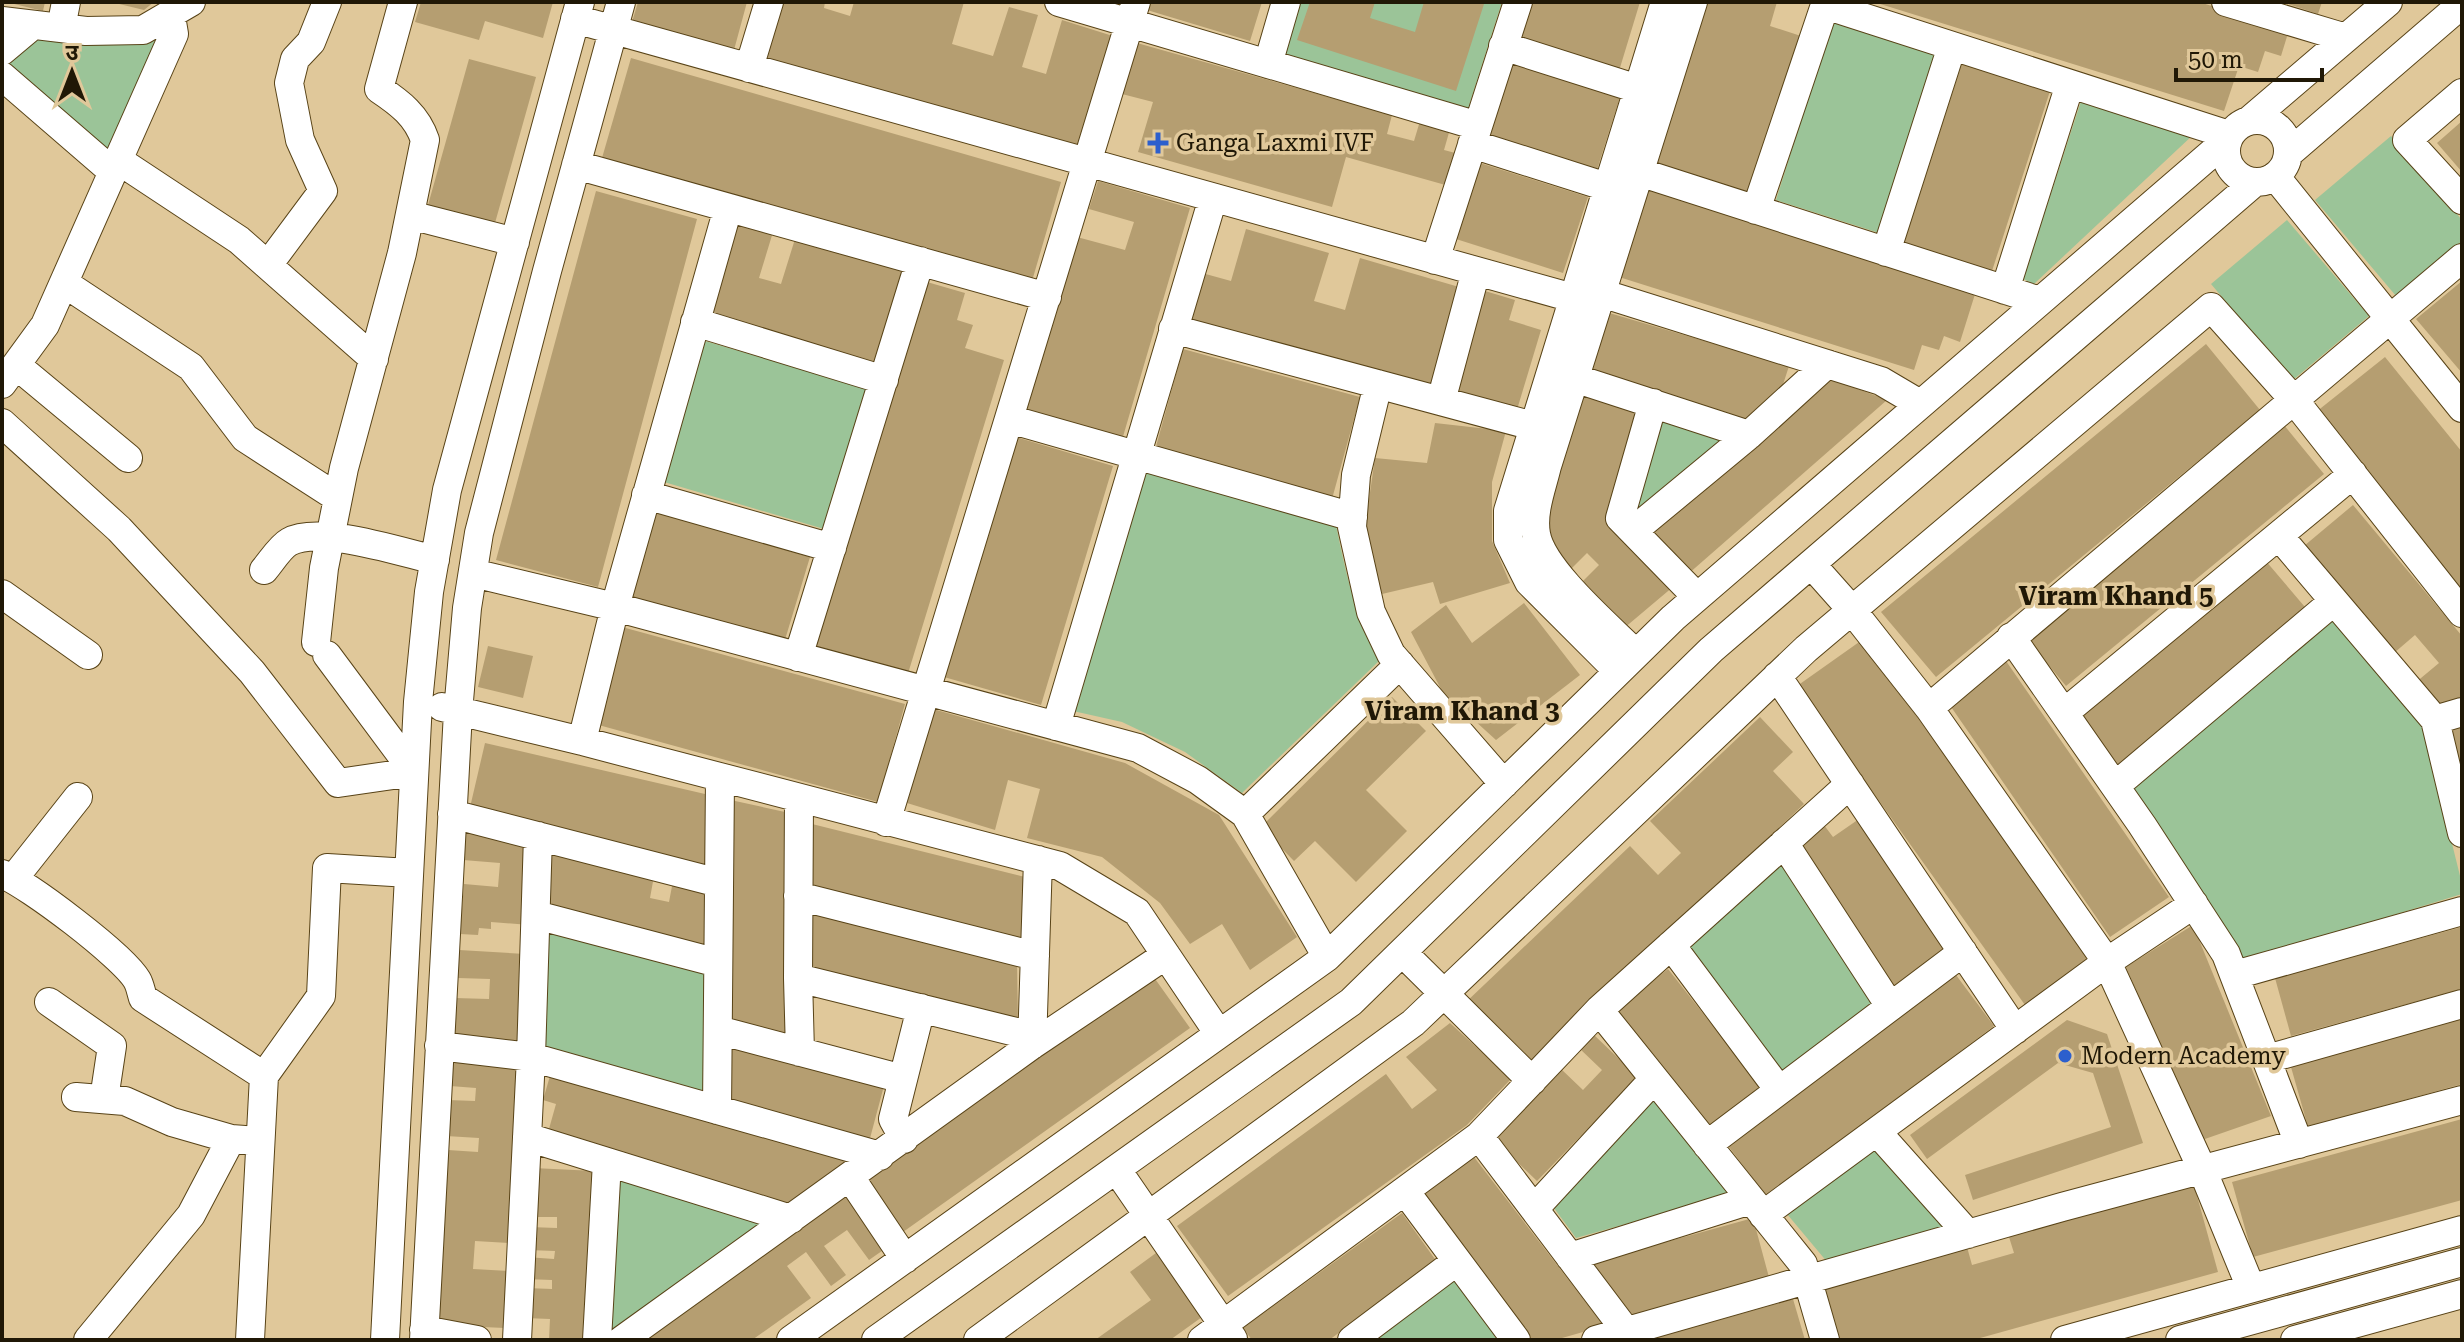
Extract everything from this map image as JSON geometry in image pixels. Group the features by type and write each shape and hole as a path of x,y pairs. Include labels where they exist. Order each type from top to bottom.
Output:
{"street":[{"path":"268,265 323,191 300,140 289,83 295,59 311,42 327,2"},
{"path":"403,2 379,89 402,105 421,128 425,140 402,253 338,498 331,536 321,649 414,772"},
{"path":"477,1340 424,1335 458,712 479,533 621,2"},
{"path":"749,68 769,2"},
{"path":"1059,2 1133,12 1268,64 1475,135 1607,187"},
{"path":"1268,64 1286,2"},
{"path":"1435,260 1518,2"},
{"path":"1627,662 1529,582 1508,540 1508,511 1665,2"},
{"path":"1627,662 1546,560 1536,534 1537,508 1574,378 1693,2"},
{"path":"2226,2 2346,38"},
{"path":"791,1340 1327,957 1697,597 2388,2"},
{"path":"1756,210 1825,3 2070,84 2236,132 2262,120 2279,128 2287,144 2273,171"},
{"path":"876,1340 1351,1002 1711,650 2273,171 2462,4"},
{"path":"2,51 33,25 64,15 86,31 143,30 181,9"},
{"path":"128,458 9,375 45,325 174,34 181,9"},
{"path":"385,1340 418,702 429,592 447,490 578,10 613,30 1435,260 1573,298 1601,293 1881,381 1920,404"},
{"path":"886,822 1133,12"},
{"path":"2,21 33,25"},
{"path":"1503,46 1638,89"},
{"path":"1886,252 1952,46"},
{"path":"2,76 116,166 239,240 374,359"},
{"path":"2005,290 2070,84"},
{"path":"2462,93 2407,140 2462,200"},
{"path":"2236,132 2226,157 2231,169 2241,178 2273,171"},
{"path":"576,165 1047,297"},
{"path":"2273,171 2462,408"},
{"path":"1639,172 2040,301"},
{"path":"1056,726 1213,198"},
{"path":"582,741 615,607 728,208"},
{"path":"410,215 515,242"},
{"path":"1929,708 2462,258"},
{"path":"798,657 920,261"},
{"path":"1441,401 1476,271"},
{"path":"64,283 191,367 245,438 338,498"},
{"path":"978,1340 1017,1327 1149,1215 1413,1023 1851,609 2211,307 2294,400 2462,613"},
{"path":"695,322 884,380"},
{"path":"1173,329 1533,426"},
{"path":"1633,531 1749,435 1827,364"},
{"path":"1574,378 1749,435"},
{"path":"1378,384 1356,475 1352,527 1371,612 1391,654 1504,784"},
{"path":"1653,403 1620,518 1697,597"},
{"path":"1009,419 1353,517"},
{"path":"2,423 119,529 252,672 338,783 414,772"},
{"path":"2064,713 2353,474"},
{"path":"646,495 832,548"},
{"path":"264,570 288,542 331,536 435,560"},
{"path":"2279,536 2334,601 2449,716 2462,833"},
{"path":"1811,564 1851,609 1929,708 2107,962 2202,1169 2251,1288"},
{"path":"473,573 615,607 1138,748 1198,780 1245,814 1327,957"},
{"path":"2,594 88,655"},
{"path":"2115,786 2334,601"},
{"path":"2011,637 2115,786 2226,954 2299,1144"},
{"path":"1245,814 1400,664"},
{"path":"1777,676 2015,1030"},
{"path":"418,702 582,741 1060,866 1137,912 1219,1034"},
{"path":"717,1110 720,779"},
{"path":"1117,1170 1149,1215 1220,1335 1479,1136 1599,1010 1850,784"},
{"path":"78,797 8,876 40,896 126,966 137,981 143,998 264,1076"},
{"path":"799,799 800,1052"},
{"path":"452,814 719,883"},
{"path":"517,1340 538,836"},
{"path":"1784,843 1890,1006"},
{"path":"1032,1041 1038,860"},
{"path":"250,1340 264,1076 321,996 327,868 409,873"},
{"path":"798,896 1035,956"},
{"path":"1570,1257 1757,1208 1877,1132 2107,962 2194,904"},
{"path":"2235,975 2462,911"},
{"path":"536,915 718,963"},
{"path":"1671,945 1779,1090"},
{"path":"1402,952 1532,1081"},
{"path":"1707,1145 1963,952"},
{"path":"622,1340 904,1139 1032,1041 1166,955"},
{"path":"798,978 921,1008 1032,1041"},
{"path":"49,1002 112,1046 90,1098 125,1101 172,1122 231,1139 260,1141"},
{"path":"2267,1059 2462,1004"},
{"path":"904,1139 893,1119 921,1008"},
{"path":"1599,1010 1803,1264 1825,1340"},
{"path":"718,1030 903,1079"},
{"path":"439,1046 531,1057 880,1156"},
{"path":"1534,1209 1654,1079"},
{"path":"1596,1340 2202,1169 2462,1100"},
{"path":"1877,1132 1968,1234"},
{"path":"1479,1136 1626,1331"},
{"path":"527,1137 791,1219"},
{"path":"88,1340 191,1215 231,1139"},
{"path":"597,1340 607,1162"},
{"path":"850,1177 905,1259"},
{"path":"1405,1191 1516,1340"},
{"path":"2065,1340 2462,1230"},
{"path":"1352,1340 1457,1261"},
{"path":"2180,1340 2462,1262"},
{"path":"2295,1340 2462,1294"},
{"path":"115,1308 115,1340"}],"green space":[{"path":"1299,2 1502,2 1467,112 1283,53"},
{"path":"1833,19 1937,52 1879,233 1776,200"},
{"path":"33,37 90,43 157,41 108,157 2,62"},
{"path":"2082,98 2194,134 2034,284 2023,279"},
{"path":"2391,136 2462,220 2462,241 2396,296 2315,200"},
{"path":"2287,220 2369,316 2293,380 2211,284"},
{"path":"705,341 866,388 824,529 664,482"},
{"path":"1661,417 1731,437 1636,510"},
{"path":"1145,471 1335,520 1357,610 1379,661 1242,793 1185,752 1122,722 1073,711"},
{"path":"2329,614 2423,726 2462,894 2240,962 2121,781"},
{"path":"1781,859 1876,1005 1784,1073 1686,945"},
{"path":"546,931 707,968 706,1098 546,1054"},
{"path":"1655,1094 1732,1194 1576,1238 1551,1204"},
{"path":"1879,1145 1945,1227 1828,1263 1787,1214"},
{"path":"616,1176 770,1222 607,1339"},
{"path":"1458,1276 1506,1340 1370,1340"}],"building":[{"path":"6,2 45,2 43,11"},
{"path":"111,2 154,2 144,10"},
{"path":"421,2 553,2 543,38 485,21 479,40 415,22"},
{"path":"638,2 747,2 734,50 632,22"},
{"path":"779,2 825,2 824,8 850,16 854,2 964,2 952,44 993,56 1009,7 1038,15 1022,67 1046,74 1062,20 1116,37 1081,154 762,58"},
{"path":"1149,2 1262,2 1250,41 1147,10"},
{"path":"1310,2 1375,2 1370,18 1415,32 1424,2 1484,4 1456,91 1297,40"},
{"path":"1532,2 1640,2 1619,71 1520,38"},
{"path":"1706,2 1777,2 1770,26 1801,36 1747,200 1652,170"},
{"path":"2199,2 2289,30 2281,56 2265,51 2258,72 2239,66 2224,111 1877,3"},
{"path":"2282,2 2322,2 2318,14"},
{"path":"1137,43 1392,115 1387,134 1414,141 1420,121 1450,129 1444,150 1459,154 1449,186 1346,157 1332,207 1138,152 1153,102 1122,94"},
{"path":"631,58 1061,182 1032,281 602,158"},
{"path":"469,59 536,77 495,223 428,205"},
{"path":"1513,63 1620,97 1596,173 1489,138"},
{"path":"1962,63 2050,91 1992,271 1904,243"},
{"path":"2462,121 2462,172 2437,143"},
{"path":"1480,163 1588,197 1563,273 1456,239"},
{"path":"1098,181 1190,208 1122,440 1026,413 1077,237 1125,250 1134,222 1089,209"},
{"path":"1648,187 1976,291 1960,342 1944,336 1939,350 1922,345 1914,370 1619,277"},
{"path":"596,191 697,219 598,587 496,560"},
{"path":"734,221 773,232 759,278 781,284 795,239 905,272 877,366 705,315"},
{"path":"1246,229 1329,253 1314,301 1345,310 1360,258 1459,287 1429,390 1188,319 1202,273 1231,281"},
{"path":"2462,281 2462,373 2416,319"},
{"path":"927,282 965,293 957,320 973,325 965,348 1004,360 906,680 814,652"},
{"path":"1485,291 1515,300 1509,320 1541,330 1516,413 1455,396"},
{"path":"1606,312 1789,366 1779,397 1751,424 1587,376"},
{"path":"2206,344 2260,410 1936,677 1881,612"},
{"path":"1183,349 1360,397 1332,499 1155,450"},
{"path":"2385,357 2462,452 2462,594 2316,412"},
{"path":"1826,377 1887,400 1687,575 1649,532"},
{"path":"1581,387 1640,407 1608,511 1674,586 1623,629 1579,585 1599,565 1587,553 1568,572 1544,528"},
{"path":"1435,423 1506,431 1492,482 1492,541 1510,583 1440,604 1433,582 1382,594 1365,527 1375,458 1427,463"},
{"path":"2284,425 2324,474 2066,686 2026,638"},
{"path":"1016,437 1113,466 1041,705 944,677"},
{"path":"2353,505 2462,636 2462,700 2436,708 2415,683 2439,663 2415,635 2394,653 2304,546"},
{"path":"656,512 810,557 784,643 630,598"},
{"path":"2265,560 2310,613 2121,770 2076,717"},
{"path":"1524,603 1580,675 1496,740 1442,691 1411,632 1446,605 1472,643"},
{"path":"622,627 905,704 878,802 595,724"},
{"path":"1862,640 2090,959 2025,1005 1797,686"},
{"path":"488,646 533,656 523,698 478,687"},
{"path":"2006,661 2169,897 2110,937 1947,701"},
{"path":"1392,697 1426,731 1366,790 1407,831 1356,882 1315,841 1294,861 1261,827"},
{"path":"933,709 1125,763 1219,815 1297,937 1250,970 1222,924 1190,944 1160,903 1102,857 1027,838 1040,789 1008,780 995,830 907,803"},
{"path":"1760,717 1793,752 1773,771 1804,804 1526,1068 1464,1004 1630,846 1658,875 1681,853 1650,821"},
{"path":"2462,719 2462,797 2442,724"},
{"path":"485,743 705,794 705,871 468,816"},
{"path":"726,799 785,812 788,1038 731,1022"},
{"path":"1859,819 1951,952 1894,992 1793,847 1824,825 1833,837"},
{"path":"808,823 1025,877 1021,945 809,887"},
{"path":"466,827 533,841 530,925 491,922 491,929 479,928 478,935 460,934 464,884 498,887 500,863 463,860"},
{"path":"546,846 654,876 650,898 669,902 673,881 707,889 709,951 549,907"},
{"path":"809,909 1017,960 1018,1023 813,971"},
{"path":"2193,925 2271,1116 2202,1140 2126,967"},
{"path":"2462,927 2462,989 2291,1036 2275,978"},
{"path":"459,950 525,954 523,1051 453,1043 455,998 489,999 490,979 458,978"},
{"path":"1668,969 1762,1088 1710,1128 1616,1010"},
{"path":"1956,975 1994,1026 1767,1197 1729,1147"},
{"path":"1153,976 1190,1028 903,1232 866,1180"},
{"path":"2462,1019 2462,1084 2308,1127 2291,1067"},
{"path":"2067,1020 2107,1034 2143,1143 1973,1200 1965,1175 2111,1127 2093,1073 2058,1063 1927,1159 1910,1135"},
{"path":"1450,1023 1511,1079 1467,1125 1228,1296 1177,1226 1386,1074 1412,1109 1437,1090 1406,1057"},
{"path":"1593,1034 1638,1077 1537,1181 1492,1138 1560,1068 1583,1090 1602,1070 1579,1048"},
{"path":"727,1041 885,1082 869,1142 730,1105"},
{"path":"452,1059 519,1063 509,1243 475,1241 473,1269 509,1271 505,1328 438,1325 448,1150 478,1152 479,1138 446,1136 448,1100 475,1101 476,1088 450,1086"},
{"path":"552,1069 856,1157 793,1207 547,1136 556,1104 543,1100"},
{"path":"2462,1119 2462,1200 2253,1257 2232,1182"},
{"path":"1474,1157 1604,1326 1555,1340 1531,1340 1421,1197"},
{"path":"533,1168 595,1171 586,1340 549,1340 550,1319 525,1318 526,1288 552,1289 552,1280 525,1279 526,1257 554,1259 555,1251 528,1250 529,1227 557,1228 557,1217 531,1217"},
{"path":"2194,1185 2218,1272 1973,1340 1835,1340 1820,1288 1967,1247 1972,1265 2014,1253 2009,1237"},
{"path":"848,1188 889,1246 869,1260 847,1230 824,1246 846,1275 831,1286 806,1252 787,1266 811,1298 752,1340 637,1340"},
{"path":"1402,1213 1437,1262 1329,1340 1252,1340 1243,1328"},
{"path":"1753,1218 1770,1281 1635,1318 1590,1263"},
{"path":"1156,1253 1202,1317 1170,1340 1095,1340 1151,1300 1130,1272"},
{"path":"1793,1299 1805,1340 1652,1340 1652,1339"}],"place":[{"name":"Ganga Laxmi IVF","path":"1158,143"},
{"name":"Modern Academy","path":"2065,1056"}],"district":[{"name":"Viram Khand 5","path":"2116,596"},
{"name":"Viram Khand 3","path":"1462,711"}]}
